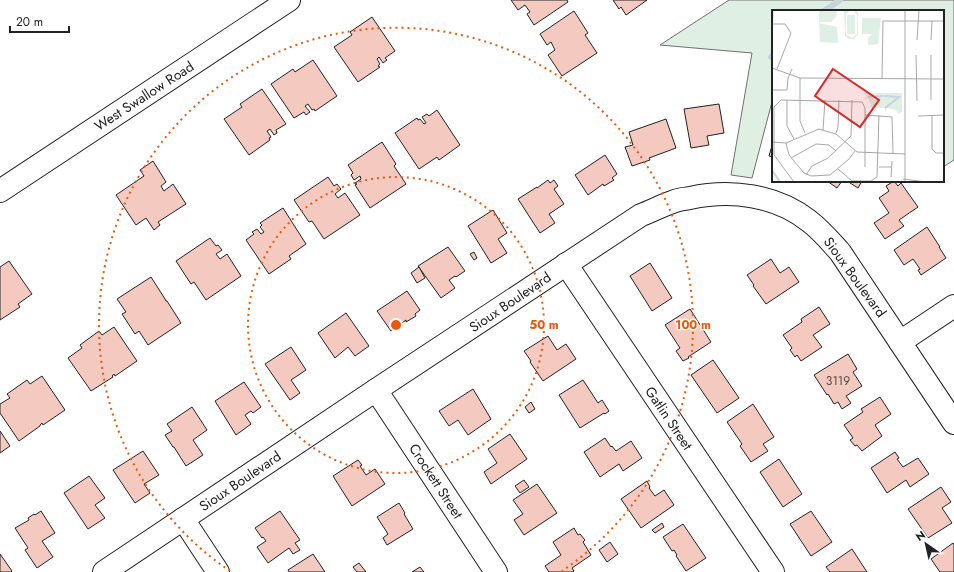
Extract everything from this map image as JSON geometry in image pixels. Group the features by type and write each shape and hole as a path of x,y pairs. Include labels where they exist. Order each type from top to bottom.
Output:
{"street":[{"name":"West Swallow Road","path":"0,191 289,0"},
{"name":"Sioux Boulevard","path":"104,572 641,215 676,201 703,195 727,193 748,195 770,201 788,208 809,221 827,237 840,252 954,423"},
{"name":"Gatlin Street","path":"566,264 773,572"},
{"path":"900,342 954,306"},
{"name":"Crockett Street","path":"376,390 496,572"},
{"path":"183,519 218,572"}],"green space":[{"path":"729,0 954,0 954,160 944,166 944,10 772,10 772,102 752,178 731,175 752,53 660,45"}],"building":[{"path":"511,0 567,0 568,2 534,25 527,14 530,12 525,5 518,10"},
{"path":"613,0 647,0 626,15 621,7 619,9"},
{"path":"574,11 588,33 585,35 597,53 562,76 548,55 555,50 551,42 547,45 540,34"},
{"path":"372,17 395,51 385,58 387,60 383,63 379,57 377,59 380,64 378,66 380,67 358,82 334,47 352,35 350,32"},
{"path":"313,60 337,96 315,111 314,109 312,110 308,104 305,106 310,112 306,115 304,112 294,118 271,84 293,69 295,72"},
{"path":"262,89 286,124 276,130 277,133 274,135 270,129 267,131 271,137 269,138 270,140 249,155 224,119 242,107 240,104"},
{"path":"719,104 724,133 707,136 709,145 691,148 684,109"},
{"path":"437,110 460,145 439,160 437,157 419,169 395,133 417,118 424,124 426,123 422,117 427,114 429,116"},
{"path":"666,119 676,148 649,158 650,160 632,166 625,147 633,145 629,132"},
{"path":"382,142 396,164 394,166 406,184 370,208 355,185 357,184 355,183 361,179 360,176 354,180 351,175 353,173 348,165"},
{"path":"772,146 772,157 769,156"},
{"path":"605,155 617,174 612,178 614,180 604,186 603,184 588,195 575,175"},
{"path":"153,161 166,182 161,186 164,191 173,184 186,204 158,222 160,225 154,230 146,218 136,225 116,195 144,176 140,170"},
{"path":"328,177 334,186 337,184 341,189 335,194 338,198 345,193 360,215 324,239 312,221 309,222 294,200"},
{"path":"548,180 550,183 554,180 558,186 554,189 564,204 549,214 555,223 540,233 518,199"},
{"path":"828,182 841,182 837,188"},
{"path":"849,182 861,182 858,188"},
{"path":"892,182 895,182 898,186 901,183 918,207 899,220 904,226 885,239 874,223 889,213 879,198 889,191 886,186"},
{"path":"283,208 306,244 289,256 291,259 269,274 246,240 254,234 252,232 257,229 261,234 264,232 260,227 262,225 260,223"},
{"path":"493,210 507,233 498,239 507,253 491,263 468,226"},
{"path":"927,227 946,258 921,275 918,270 920,269 913,259 904,265 894,250"},
{"path":"210,238 216,246 218,245 222,250 216,254 220,259 227,254 241,276 206,300 194,282 191,284 176,261"},
{"path":"448,247 465,271 449,280 455,288 441,298 418,266"},
{"path":"474,252 477,258 474,260 470,254"},
{"path":"771,259 780,273 789,267 799,282 766,304 747,275"},
{"path":"9,261 32,294 18,304 20,307 0,320 0,267"},
{"path":"650,263 672,298 652,311 630,276"},
{"path":"419,267 425,278 417,283 411,273"},
{"path":"151,277 181,323 148,345 139,331 135,334 122,314 126,312 117,299"},
{"path":"407,291 420,310 415,314 416,316 406,322 406,320 391,331 377,311"},
{"path":"819,307 830,324 813,335 822,347 801,361 797,355 795,357 790,350 792,348 783,335 802,322 801,319"},
{"path":"690,309 711,342 683,361 676,351 680,348 665,325"},
{"path":"346,313 369,346 355,356 348,347 335,358 318,333"},
{"path":"114,327 137,361 115,376 114,374 112,376 113,377 91,391 68,358 82,348 80,345 99,331 102,335"},
{"path":"548,336 557,350 566,344 576,359 543,381 524,351"},
{"path":"291,347 306,370 291,380 300,393 290,400 265,364"},
{"path":"848,354 857,369 853,372 862,386 846,396 851,403 842,409 838,402 834,404 814,375"},
{"path":"713,360 739,398 717,413 691,375"},
{"path":"42,376 65,410 43,425 42,423 19,441 0,413 0,404 10,398 7,394 27,380 30,384"},
{"path":"583,380 598,403 602,400 609,411 580,428 559,395"},
{"path":"244,382 261,407 253,413 251,411 245,415 251,424 236,435 215,401"},
{"path":"473,389 491,419 468,435 458,420 449,426 439,411"},
{"path":"880,397 891,414 875,425 882,436 862,451 850,440 853,438 844,425 863,412 861,409"},
{"path":"531,402 535,409 529,413 525,407"},
{"path":"753,404 774,437 763,444 768,451 751,462 740,446 742,444 727,422"},
{"path":"192,407 207,430 193,440 203,455 186,466 165,435 172,431 167,424"},
{"path":"0,431 10,446 0,453"},
{"path":"510,434 527,459 491,484 484,472 497,463 488,449"},
{"path":"605,438 611,447 612,446 616,451 631,441 642,458 623,471 619,464 600,477 584,452"},
{"path":"143,451 159,475 144,484 150,493 135,503 113,470"},
{"path":"895,452 899,458 897,459 903,467 918,458 929,474 910,487 906,480 887,493 871,468"},
{"path":"779,459 802,494 783,507 760,472"},
{"path":"358,460 366,475 375,469 385,484 352,506 333,476"},
{"path":"89,476 105,498 95,505 105,518 88,529 64,493"},
{"path":"524,480 529,487 520,493 515,486"},
{"path":"647,481 650,487 649,488 655,496 664,490 674,505 641,528 621,499"},
{"path":"537,484 557,513 524,535 514,520 523,514 513,500"},
{"path":"941,487 951,502 942,508 952,523 928,538 908,509"},
{"path":"399,503 413,529 387,545 383,538 388,534 377,517"},
{"path":"41,511 55,533 42,541 53,557 37,568 25,550 28,548 15,528 29,520 28,518 34,514 35,515"},
{"path":"280,511 300,540 295,543 300,550 293,554 289,548 268,563 257,547 266,541 255,528"},
{"path":"811,511 832,542 811,556 790,524"},
{"path":"662,523 664,527 655,533 652,530"},
{"path":"683,524 706,558 686,571 676,556 677,555 674,550 672,551 663,537"},
{"path":"574,528 578,535 580,534 585,540 583,542 591,555 572,568 574,571 572,572 549,572 545,566 561,555 553,542"},
{"path":"610,542 618,554 607,562 599,550"},
{"path":"953,543 954,572 940,572 931,559"},
{"path":"852,549 867,572 830,572 826,567"},
{"path":"0,554 12,571 11,572 0,572"},
{"path":"313,554 325,572 289,572 288,570"},
{"path":"359,563 366,572 357,572 353,567"},
{"path":"420,567 424,572 412,572"}],"waterway":[{"path":"825,10 840,0"}]}
